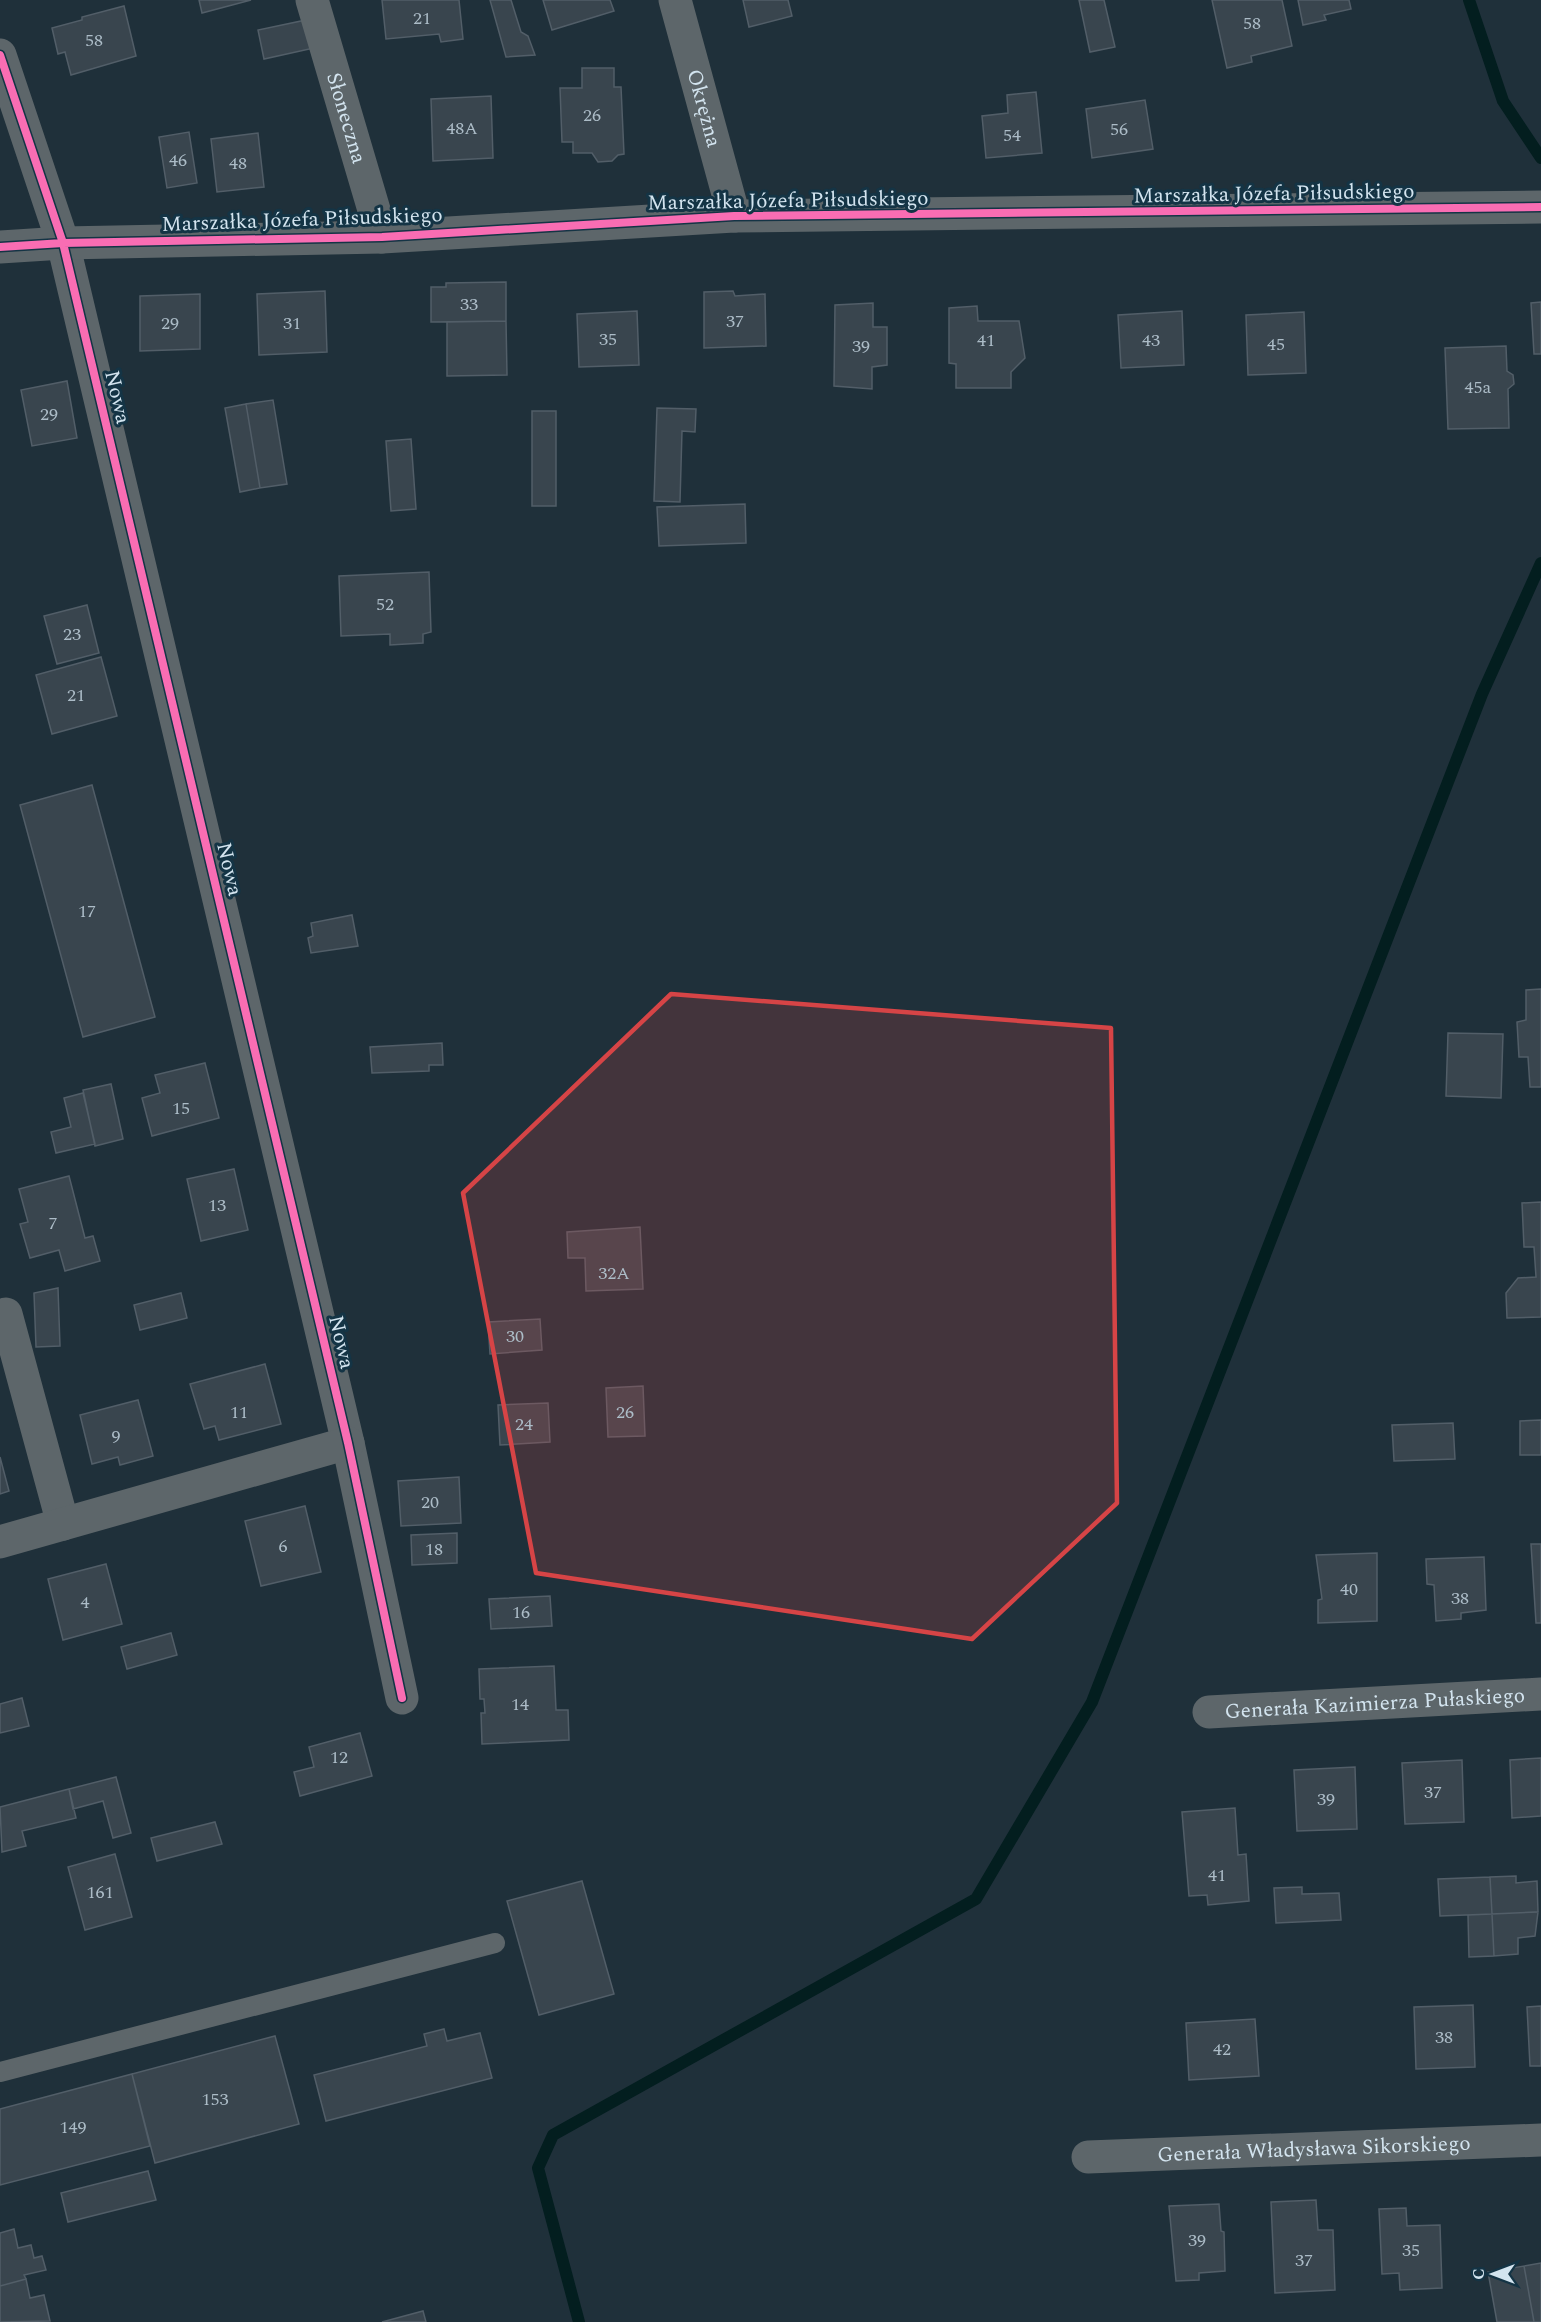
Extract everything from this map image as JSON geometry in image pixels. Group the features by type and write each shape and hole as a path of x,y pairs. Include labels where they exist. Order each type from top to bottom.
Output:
{"street":[{"name":"Słoneczna","path":"312,0 382,237"},
{"name":"Okrężna","path":"675,0 734,216"},
{"name":"Nowa","path":"0,55 63,243 348,1443 402,1698"},
{"name":"Marszałka Józefa Piłsudskiego","path":"0,247 63,243 382,237 734,216 1534,208"},
{"path":"6,1314 63,1524"},
{"path":"0,1542 348,1443"},
{"name":"Generała Kazimierza Pułaskiego","path":"1209,1712 1541,1694"},
{"name":"Generała Władysława Sikorskiego","path":"1088,2157 1541,2140"}],"lane":[{"path":"0,2072 495,1943"}],"highlighted area":[{"path":"671,994 1111,1028 1117,1503 972,1639 536,1573 463,1193"}],"building":[{"path":"199,0 251,0 202,13"},
{"path":"382,0 459,0 463,39 441,42 439,34 386,39"},
{"path":"490,0 511,0 521,32 528,36 535,55 506,57"},
{"path":"543,0 610,0 614,11 552,30"},
{"path":"743,0 788,0 792,16 749,27"},
{"path":"1079,0 1104,0 1115,47 1090,52"},
{"path":"1212,0 1282,0 1292,46 1251,56 1252,62 1227,68"},
{"path":"1298,0 1349,0 1351,9 1324,15 1326,20 1303,25"},
{"path":"124,6 136,56 71,75 65,52 58,54 52,28"},
{"path":"306,20 314,48 264,59 258,30"},
{"path":"582,68 614,68 614,87 621,87 624,154 618,155 612,161 598,162 592,153 573,153 573,142 562,142 560,88 582,88"},
{"path":"1036,92 1042,153 986,158 982,116 1008,113 1007,95"},
{"path":"491,96 493,158 433,161 431,99"},
{"path":"1145,100 1153,149 1092,158 1086,109"},
{"path":"189,132 197,183 167,188 159,137"},
{"path":"258,133 264,187 217,192 211,139"},
{"path":"506,282 506,321 431,322 431,287 446,287 446,283"},
{"path":"325,291 327,352 259,355 257,294"},
{"path":"733,291 735,296 765,294 766,346 704,348 704,292"},
{"path":"200,294 200,349 140,351 140,296"},
{"path":"1541,302 1541,354 1534,354 1531,303"},
{"path":"873,303 873,327 887,327 887,365 872,367 872,389 834,386 835,305"},
{"path":"977,306 978,321 1019,321 1025,358 1011,372 1011,388 956,388 956,364 949,363 949,308"},
{"path":"637,311 639,365 579,367 577,314"},
{"path":"1182,311 1184,365 1121,368 1118,315"},
{"path":"1304,312 1306,373 1248,375 1246,315"},
{"path":"506,321 507,375 447,376 447,322"},
{"path":"1506,346 1507,371 1513,375 1514,384 1508,389 1509,428 1448,429 1445,348"},
{"path":"67,381 77,438 32,446 21,390"},
{"path":"273,400 287,484 260,488 246,404"},
{"path":"246,404 260,488 240,492 225,408"},
{"path":"657,408 696,409 695,432 682,431 680,502 654,501"},
{"path":"532,411 556,411 556,506 532,506"},
{"path":"411,439 416,509 391,511 386,441"},
{"path":"745,504 746,543 659,546 657,507"},
{"path":"429,572 431,632 423,634 423,643 390,645 390,634 341,636 339,576"},
{"path":"87,605 99,653 57,664 44,616"},
{"path":"101,657 117,716 52,734 36,675"},
{"path":"92,785 155,1017 83,1037 20,805"},
{"path":"352,915 358,946 311,953 308,938 313,936 311,923"},
{"path":"1541,989 1541,1087 1530,1087 1528,1057 1519,1057 1517,1022 1526,1020 1526,990"},
{"path":"1448,1033 1503,1034 1501,1098 1446,1096"},
{"path":"442,1043 443,1065 429,1065 429,1071 372,1073 370,1047"},
{"path":"205,1063 219,1118 152,1136 142,1098 160,1093 155,1075"},
{"path":"111,1084 123,1139 95,1146 83,1090"},
{"path":"83,1093 95,1144 56,1153 51,1132 71,1127 64,1098"},
{"path":"234,1169 248,1230 201,1241 187,1179"},
{"path":"69,1176 85,1238 93,1236 100,1261 65,1271 59,1250 30,1258 20,1224 28,1222 19,1189"},
{"path":"1541,1202 1541,1317 1507,1318 1506,1293 1518,1278 1536,1277 1534,1247 1524,1247 1522,1203"},
{"path":"640,1227 643,1289 586,1291 585,1258 568,1258 567,1232"},
{"path":"58,1288 60,1346 36,1347 34,1293"},
{"path":"181,1293 187,1318 140,1330 134,1305"},
{"path":"540,1319 542,1350 490,1354 488,1322"},
{"path":"265,1364 281,1424 219,1440 215,1426 204,1429 190,1384"},
{"path":"643,1386 645,1436 608,1437 606,1388"},
{"path":"138,1400 153,1456 120,1465 118,1457 92,1464 80,1415"},
{"path":"548,1403 550,1442 500,1445 498,1405"},
{"path":"1541,1420 1541,1455 1520,1455 1520,1421"},
{"path":"1453,1423 1455,1459 1394,1461 1392,1425"},
{"path":"0,1457 9,1491 0,1494"},
{"path":"459,1477 461,1523 401,1526 398,1481"},
{"path":"305,1506 321,1572 261,1586 245,1521"},
{"path":"457,1533 457,1563 412,1565 411,1535"},
{"path":"1531,1544 1541,1544 1541,1623 1536,1623"},
{"path":"1377,1553 1377,1621 1318,1623 1318,1600 1322,1599 1316,1555"},
{"path":"1484,1557 1486,1610 1461,1613 1461,1619 1436,1621 1434,1585 1427,1584 1426,1559"},
{"path":"106,1564 122,1624 63,1640 48,1579"},
{"path":"550,1596 552,1626 491,1629 489,1599"},
{"path":"171,1633 177,1655 127,1669 121,1647"},
{"path":"554,1666 556,1710 568,1710 569,1740 482,1744 481,1713 485,1713 484,1699 480,1699 479,1669"},
{"path":"22,1698 29,1726 0,1733 0,1704"},
{"path":"360,1733 372,1776 300,1796 294,1772 314,1767 309,1747"},
{"path":"1541,1758 1541,1816 1512,1818 1510,1760"},
{"path":"1462,1760 1464,1822 1405,1824 1402,1763"},
{"path":"1355,1767 1357,1829 1297,1831 1294,1770"},
{"path":"116,1777 131,1833 113,1838 103,1801 73,1809 69,1789"},
{"path":"69,1789 76,1818 22,1831 26,1846 2,1852 0,1807"},
{"path":"1235,1808 1238,1855 1246,1854 1249,1901 1208,1905 1207,1895 1189,1896 1182,1812"},
{"path":"215,1822 222,1844 157,1861 151,1838"},
{"path":"115,1854 132,1917 85,1930 68,1867"},
{"path":"1516,1876 1516,1883 1537,1881 1538,1912 1492,1914 1490,1877"},
{"path":"1490,1877 1492,1914 1440,1916 1438,1879"},
{"path":"582,1881 614,1994 539,2015 507,1901"},
{"path":"1302,1887 1302,1894 1339,1893 1341,1920 1276,1923 1274,1888"},
{"path":"1538,1912 1535,1936 1518,1938 1518,1954 1494,1956 1492,1914"},
{"path":"1492,1914 1494,1956 1469,1957 1468,1915"},
{"path":"1473,2005 1475,2067 1416,2069 1414,2007"},
{"path":"1541,2006 1541,2066 1530,2066 1527,2007"},
{"path":"1255,2019 1259,2076 1189,2080 1186,2023"},
{"path":"444,2029 447,2041 480,2033 492,2078 326,2121 314,2075 427,2046 424,2034"},
{"path":"275,2036 299,2124 155,2163 132,2074"},
{"path":"132,2074 150,2146 0,2185 0,2109"},
{"path":"148,2171 156,2200 68,2222 61,2193"},
{"path":"1316,2200 1318,2230 1333,2230 1335,2290 1275,2293 1271,2202"},
{"path":"1219,2204 1221,2231 1224,2232 1225,2271 1199,2273 1199,2280 1176,2281 1169,2206"},
{"path":"1406,2208 1407,2226 1440,2225 1442,2288 1400,2290 1399,2273 1382,2274 1379,2209"},
{"path":"14,2229 18,2248 31,2245 34,2258 42,2256 46,2270 24,2275 26,2279 0,2286 0,2233"},
{"path":"1541,2263 1541,2322 1534,2322 1524,2266"},
{"path":"1524,2266 1534,2322 1497,2322 1488,2272"},
{"path":"26,2279 30,2298 44,2295 50,2321 0,2322 0,2286"},
{"path":"423,2311 426,2322 382,2322"}],"waterway":[{"path":"1469,0 1503,101 1541,158"},
{"path":"579,2322 538,2168 553,2135 976,1899 1092,1702 1482,694 1541,563"}],"cycle path":[{"path":"0,55 63,243 348,1443 402,1698"},
{"path":"0,247 63,243 382,237 734,216 1541,207"}]}
